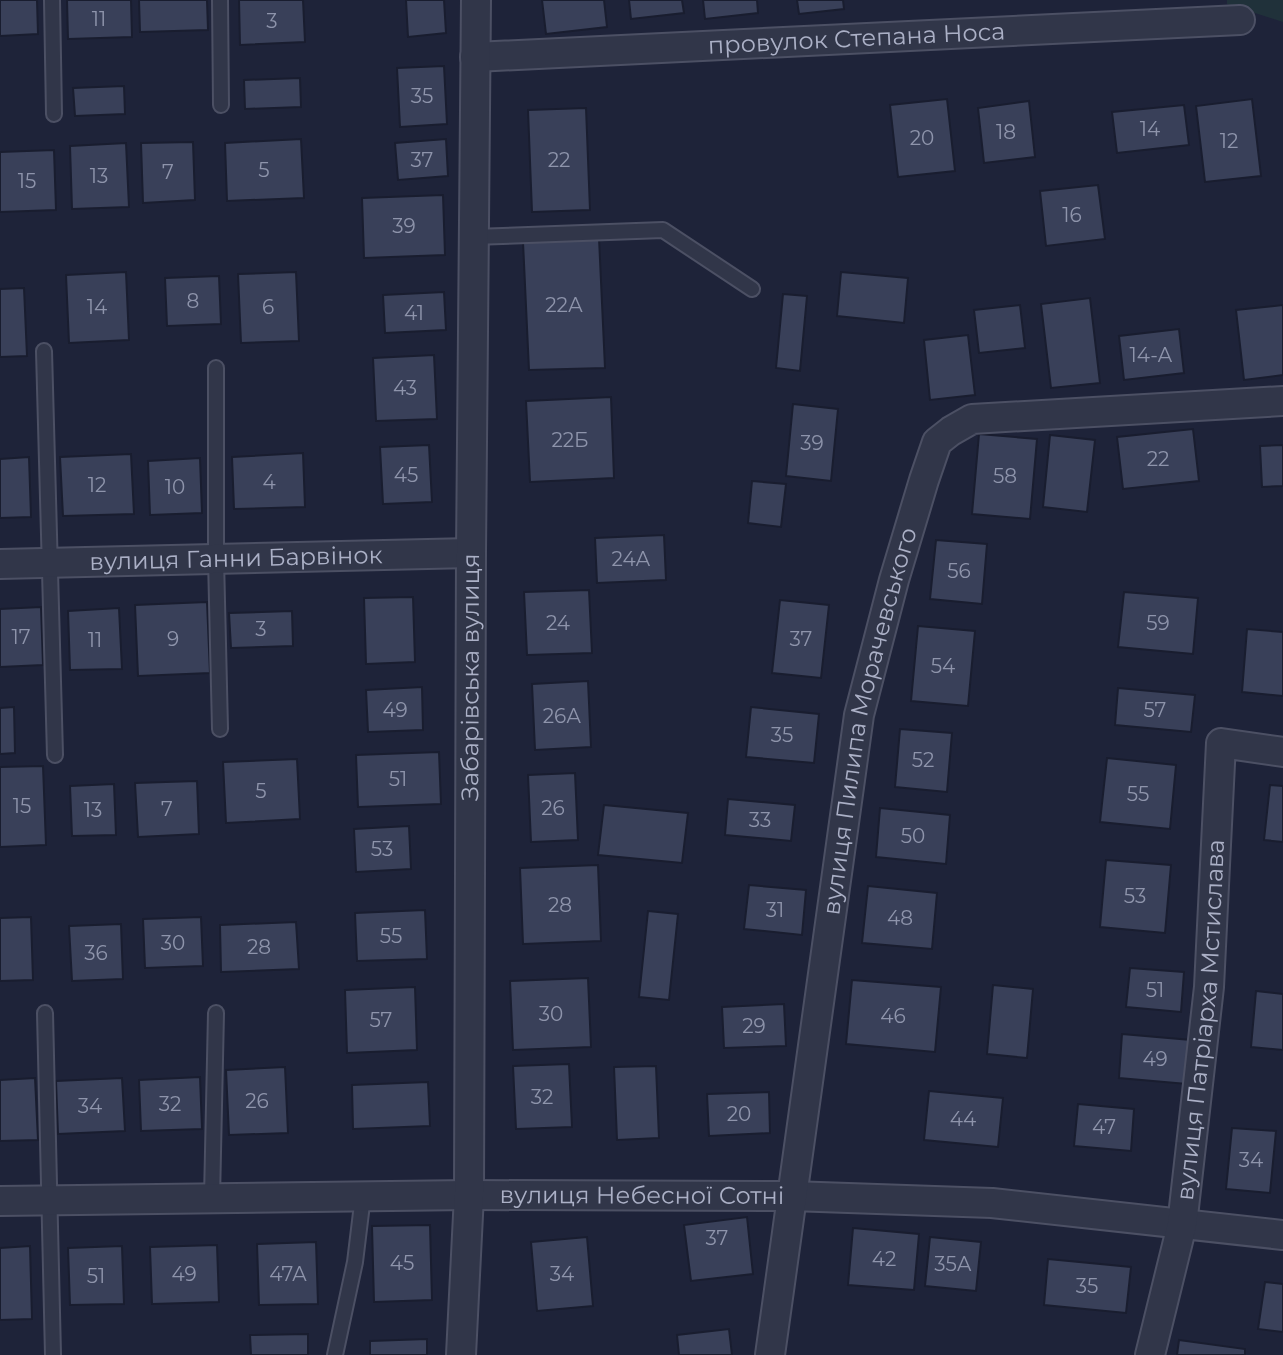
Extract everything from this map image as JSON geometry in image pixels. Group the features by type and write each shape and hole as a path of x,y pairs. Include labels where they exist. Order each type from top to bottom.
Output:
{"street":[{"name":"Забарівська вулиця","path":"461,1355 469,1195 476,0"},
{"name":"провулок Степана Носа","path":"475,57 1240,20"},
{"name":"вулиця Пилипа Морачевського","path":"770,1355 859,715 894,580 937,442 972,419 1283,401"},
{"name":"вулиця Ганни Барвінок","path":"0,564 471,553"},
{"name":"вулиця Патріарха Мстислава","path":"1150,1355 1182,1225 1209,987 1221,743 1283,752"},
{"name":"вулиця Небесної Сотні","path":"0,1201 469,1195 791,1196 992,1203 1283,1235"}],"lane":[{"path":"52,0 54,114"},
{"path":"220,0 221,105"},
{"path":"473,237 663,230 752,289"},
{"path":"44,351 55,755"},
{"path":"216,368 220,729"},
{"path":"45,1013 53,1355"},
{"path":"212,1198 216,1013"},
{"path":"335,1355 355,1262 363,1196"}],"shaded area":[{"path":"1227,0 1283,0 1283,22 1227,4"}],"building":[{"path":"0,0 37,0 38,34 0,36"},
{"path":"67,0 131,0 132,37 68,39"},
{"path":"139,0 207,0 208,30 140,32"},
{"path":"239,0 303,0 305,42 240,45"},
{"path":"406,0 444,0 446,33 408,37"},
{"path":"542,0 604,0 607,27 546,34"},
{"path":"629,0 682,0 684,13 631,19"},
{"path":"703,0 757,0 758,13 705,19"},
{"path":"797,0 843,0 844,9 799,14"},
{"path":"444,66 447,124 400,127 397,68"},
{"path":"300,78 301,107 245,109 244,80"},
{"path":"124,86 125,114 75,116 73,88"},
{"path":"947,99 955,171 898,177 890,105"},
{"path":"1252,99 1261,176 1205,182 1196,106"},
{"path":"1029,101 1035,157 984,163 978,108"},
{"path":"1184,105 1189,145 1117,153 1112,112"},
{"path":"586,108 590,210 532,212 528,110"},
{"path":"301,139 304,198 227,201 225,143"},
{"path":"446,139 448,176 398,180 395,143"},
{"path":"193,142 195,200 143,203 141,143"},
{"path":"126,143 129,207 72,209 70,146"},
{"path":"54,150 56,210 0,212 0,152"},
{"path":"1098,185 1105,239 1046,246 1040,191"},
{"path":"443,195 445,255 364,258 362,198"},
{"path":"599,238 605,368 529,370 523,242"},
{"path":"126,272 129,340 69,343 66,275"},
{"path":"296,272 299,341 241,343 238,274"},
{"path":"841,272 908,278 904,323 837,316"},
{"path":"219,276 221,324 167,326 165,278"},
{"path":"24,288 27,356 0,357 0,289"},
{"path":"444,292 446,330 385,333 383,295"},
{"path":"783,294 807,296 800,371 776,368"},
{"path":"1090,298 1100,383 1051,388 1041,304"},
{"path":"1020,305 1025,348 979,353 974,310"},
{"path":"1283,305 1283,375 1244,380 1236,310"},
{"path":"1179,329 1184,373 1124,380 1119,336"},
{"path":"968,335 975,395 930,400 924,340"},
{"path":"434,355 437,419 376,421 373,358"},
{"path":"611,397 614,478 530,482 526,401"},
{"path":"793,404 838,409 831,481 786,476"},
{"path":"1193,429 1199,481 1123,489 1117,437"},
{"path":"979,434 1037,439 1030,519 972,514"},
{"path":"1050,435 1095,440 1087,512 1043,507"},
{"path":"429,445 432,502 383,504 380,447"},
{"path":"1283,445 1283,486 1262,487 1260,446"},
{"path":"303,453 305,507 234,509 232,457"},
{"path":"131,454 134,514 63,516 60,457"},
{"path":"29,457 31,517 0,518 0,459"},
{"path":"200,458 202,513 150,515 148,461"},
{"path":"752,481 786,484 781,527 748,523"},
{"path":"664,535 666,580 597,583 595,538"},
{"path":"936,540 987,544 982,604 930,599"},
{"path":"589,590 592,653 527,655 524,592"},
{"path":"1124,592 1198,598 1193,654 1118,647"},
{"path":"413,597 415,662 366,664 364,598"},
{"path":"780,600 829,605 821,678 772,673"},
{"path":"207,602 210,673 138,676 135,605"},
{"path":"41,607 43,665 0,667 0,609"},
{"path":"119,608 122,669 70,670 68,611"},
{"path":"292,611 293,646 231,648 229,613"},
{"path":"918,626 975,631 968,706 911,701"},
{"path":"1247,629 1283,632 1283,696 1242,692"},
{"path":"588,681 591,747 535,750 532,684"},
{"path":"422,687 423,730 368,732 366,690"},
{"path":"1118,688 1195,695 1191,732 1115,725"},
{"path":"14,707 15,753 0,754 0,708"},
{"path":"751,707 819,714 814,763 746,757"},
{"path":"900,729 952,733 947,792 895,787"},
{"path":"439,752 441,804 358,807 356,755"},
{"path":"1107,758 1176,765 1170,829 1100,822"},
{"path":"297,759 300,819 226,823 223,762"},
{"path":"43,766 46,845 0,847 0,767"},
{"path":"575,773 578,840 531,842 528,775"},
{"path":"197,781 199,834 138,837 135,783"},
{"path":"114,784 116,835 72,836 70,786"},
{"path":"1270,785 1283,786 1283,842 1264,840"},
{"path":"728,799 795,805 791,841 725,835"},
{"path":"604,805 688,813 682,863 598,855"},
{"path":"880,808 950,815 946,864 876,857"},
{"path":"409,826 411,869 356,872 354,829"},
{"path":"1106,860 1171,865 1165,933 1100,927"},
{"path":"598,865 601,941 523,944 520,868"},
{"path":"749,885 806,890 802,935 744,929"},
{"path":"868,886 937,893 932,949 862,943"},
{"path":"425,910 427,959 357,961 355,913"},
{"path":"648,911 678,914 669,1000 639,997"},
{"path":"31,917 33,980 0,981 0,918"},
{"path":"201,917 203,966 145,968 143,919"},
{"path":"296,922 299,969 221,972 220,925"},
{"path":"121,924 123,979 72,981 69,926"},
{"path":"1130,968 1184,972 1181,1012 1126,1007"},
{"path":"588,978 591,1047 513,1050 510,981"},
{"path":"852,980 941,987 935,1052 846,1044"},
{"path":"993,985 1033,989 1027,1058 987,1054"},
{"path":"415,987 417,1050 347,1053 345,990"},
{"path":"1256,991 1283,994 1283,1050 1251,1047"},
{"path":"784,1004 786,1046 724,1048 722,1007"},
{"path":"1122,1034 1191,1040 1187,1084 1119,1078"},
{"path":"569,1064 572,1127 516,1129 513,1066"},
{"path":"656,1066 659,1138 617,1140 614,1067"},
{"path":"285,1067 288,1133 229,1135 226,1070"},
{"path":"200,1077 202,1129 141,1131 139,1080"},
{"path":"35,1078 38,1140 0,1141 0,1080"},
{"path":"122,1078 125,1131 58,1134 56,1081"},
{"path":"428,1082 430,1126 353,1129 352,1085"},
{"path":"929,1091 1003,1098 998,1147 924,1140"},
{"path":"769,1092 770,1133 709,1136 707,1094"},
{"path":"1078,1104 1134,1109 1131,1151 1074,1146"},
{"path":"1232,1128 1276,1131 1270,1193 1226,1189"},
{"path":"747,1217 753,1274 691,1281 684,1225"},
{"path":"430,1225 432,1300 374,1302 372,1226"},
{"path":"853,1228 919,1234 914,1290 848,1285"},
{"path":"587,1237 593,1306 537,1311 531,1242"},
{"path":"930,1237 981,1242 976,1291 925,1286"},
{"path":"316,1242 318,1304 259,1305 257,1244"},
{"path":"217,1245 219,1302 152,1304 150,1247"},
{"path":"30,1246 32,1319 0,1320 0,1248"},
{"path":"122,1246 124,1304 70,1305 68,1248"},
{"path":"1048,1259 1131,1267 1126,1313 1044,1305"},
{"path":"1265,1282 1283,1284 1283,1332 1258,1329"},
{"path":"729,1329 732,1355 679,1355 677,1335"},
{"path":"308,1334 308,1355 251,1355 250,1335"},
{"path":"427,1339 427,1355 370,1355 370,1341"},
{"path":"1179,1340 1245,1349 1245,1355 1177,1355"}]}
